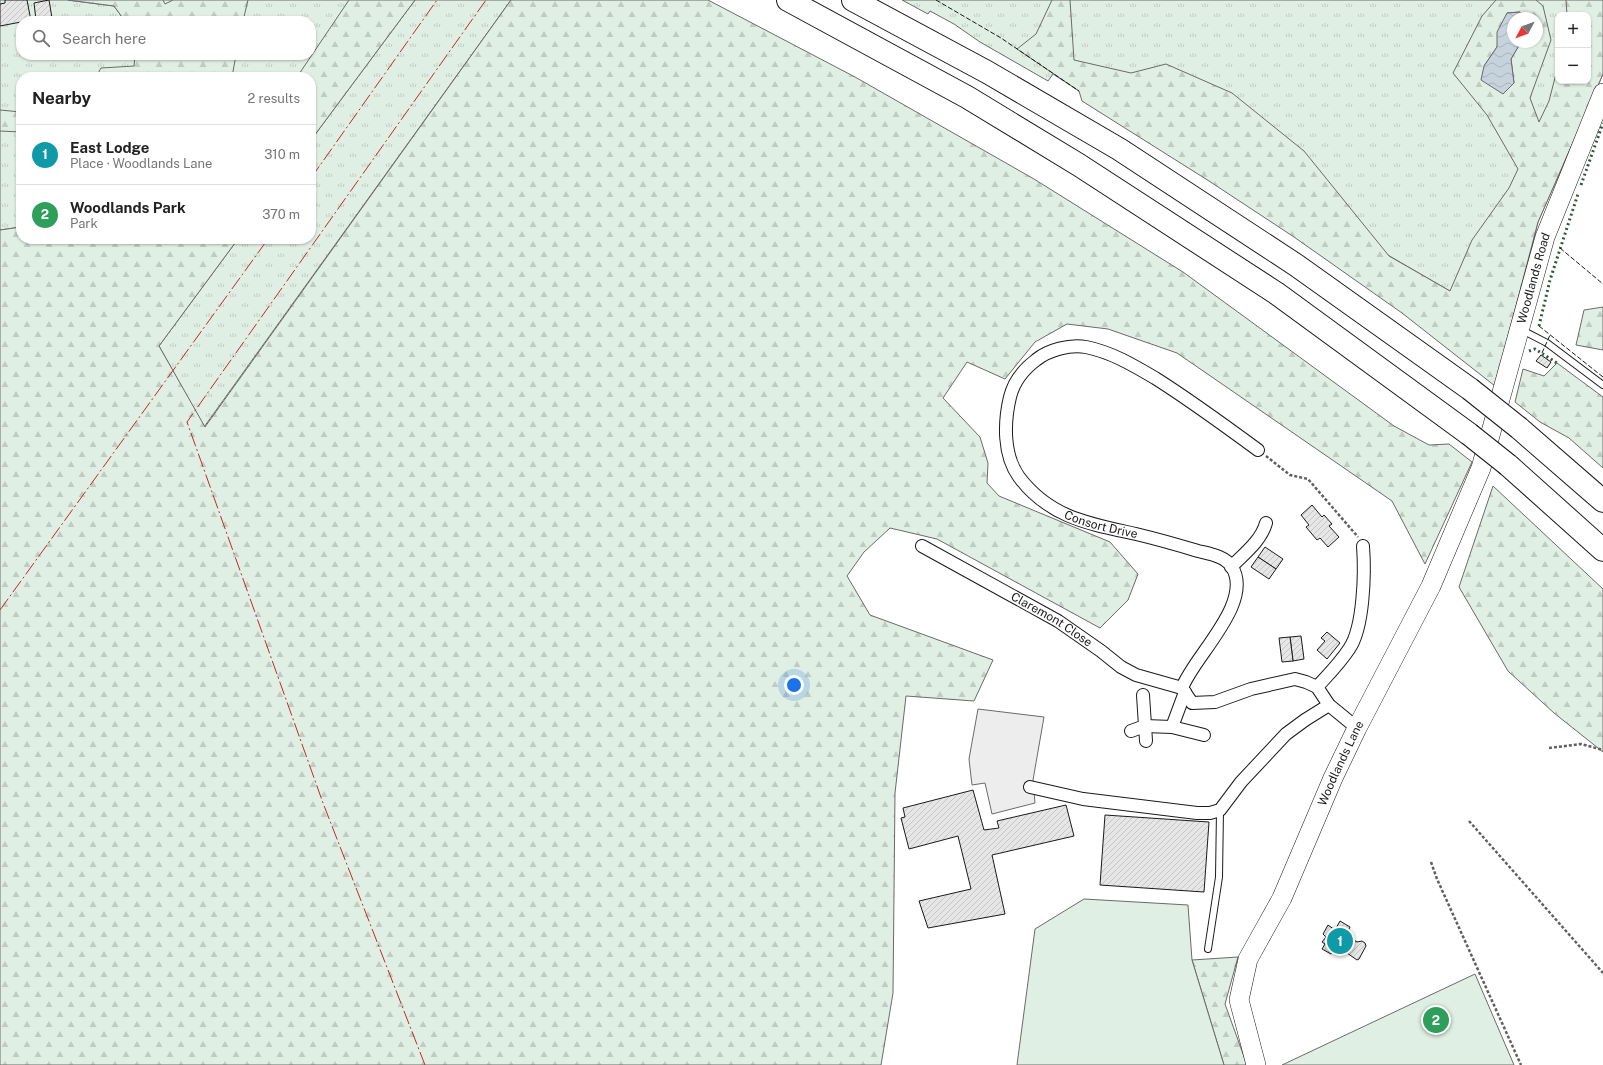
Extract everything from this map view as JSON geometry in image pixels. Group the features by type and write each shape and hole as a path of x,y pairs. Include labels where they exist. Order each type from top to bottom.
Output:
{"highway":[{"path":"788,0 967,97 1080,165 1276,293 1469,434 1508,465 1603,550"},
{"path":"853,0 987,72 1119,149 1296,265 1470,389 1519,428 1603,502"}],"main road":[{"name":"Woodlands Road","path":"1481,468 1545,237 1603,93"},
{"name":"Woodlands Lane","path":"1256,1065 1239,1000 1248,960 1282,898 1333,778 1357,728 1431,586 1481,468"}],"street":[{"name":"Consort Drive","path":"1232,567 1226,560 1212,555 1135,534 1093,526 1050,507 1018,476 1010,458 1005,424 1008,406 1012,389 1025,369 1041,355 1056,349 1083,346 1102,351 1137,367 1172,389 1258,450"},
{"path":"1172,727 1186,677 1216,637 1229,612 1236,592 1236,577 1232,567 1257,541 1264,530 1266,523"},
{"name":"Claremont Close","path":"922,546 1058,621 1101,650 1121,667 1136,675 1183,690"},
{"path":"1317,687 1350,649 1359,629 1364,566 1363,546"},
{"path":"1183,690 1192,703 1216,702 1251,689 1295,679 1317,687 1329,705 1357,728"},
{"path":"1142,695 1146,740"},
{"path":"1030,787 1083,799 1189,812 1210,813 1220,810 1240,782 1286,734 1329,705"},
{"path":"1131,731 1145,726 1172,727 1204,735"}],"lane":[{"path":"1520,330 1547,343 1603,385"},
{"path":"1208,949 1219,876 1220,810"}],"path":[{"path":"1258,450 1290,475 1308,479 1361,540 1363,546"},
{"path":"1549,748 1561,745 1581,744 1603,750"},
{"path":"1469,821 1603,973"},
{"path":"1431,862 1437,879 1521,1065"}],"green space":[{"path":"0,0 67,0 114,6 121,16 16,16 16,60 316,60 316,16 139,16 140,0 387,0 316,72 16,72 16,228 0,230"},
{"path":"68,0 163,0 165,4 173,0 248,0 244,16 121,16 114,6"},
{"path":"349,0 415,0 316,133 316,72 300,72 308,60 316,60 316,49"},
{"path":"415,0 511,0 204,427 159,346 234,244 316,244 316,133"},
{"path":"511,0 708,0 855,77 1034,179 1183,272 1394,426 1429,445 1449,444 1472,462 1425,564 1392,501 1177,353 1108,329 1067,324 1035,342 1005,379 967,362 943,398 980,437 988,463 987,483 999,496 1110,542 1138,574 1128,600 1100,628 937,539 890,528 864,552 847,576 870,615 993,660 974,701 906,696 895,793 893,993 881,1065 0,1065 0,230 16,228 16,244 234,244 159,346 205,427"},
{"path":"902,0 1603,0 1603,74 1538,222 1512,327 1241,170 1079,91 1053,74 1048,81 930,11 928,14"},
{"path":"1052,0 1070,0 1074,60 1131,73 1166,64 1232,93 1304,151 1389,256 1450,291 1472,240 1509,188 1518,169 1487,115 1453,73 1482,16 1496,0 1536,0 1543,6 1551,40 1530,98 1539,122 1549,101 1555,78 1555,84 1591,84 1591,12 1567,12 1566,0 1603,0 1603,74 1538,222 1495,386 1402,313 1294,237 1209,181 1082,101 1079,91 1017,49 1036,34"},
{"path":"135,60 235,60 233,72 99,72 101,68 134,66"},
{"path":"0,110 16,112 16,132 0,131"},
{"path":"1603,307 1603,350 1576,345 1584,310"},
{"path":"1557,363 1603,397 1603,468 1569,438 1540,422 1515,402 1523,369 1544,376"},
{"path":"1493,486 1603,589 1603,752 1554,713 1508,671 1459,587"},
{"path":"1084,899 1188,905 1192,960 1224,1065 1017,1065 1035,929"},
{"path":"1238,957 1225,1004 1247,1065 1224,1065 1192,960"},
{"path":"1475,974 1514,1065 1282,1065"}],"shaded area":[{"path":"978,709 1044,717 1033,780 1035,803 992,814 985,783 972,785 969,759"}],"water":[{"path":"1507,13 1507,48 1517,48 1511,59 1514,83 1503,94 1481,80 1484,66 1497,47 1497,32"}],"building":[{"path":"5,0 27,0 30,16 16,16 16,23 0,26 0,4 5,3"},
{"path":"49,0 52,16 36,16 34,3"},
{"path":"1541,355 1551,362 1547,368 1536,361"},
{"path":"1312,505 1322,517 1324,515 1332,524 1329,526 1339,537 1328,547 1320,538 1317,540 1306,527 1309,525 1301,515"},
{"path":"1265,547 1283,559 1276,569 1258,557"},
{"path":"1258,557 1276,569 1269,579 1251,567"},
{"path":"1327,632 1340,643 1327,659 1317,650 1325,641 1321,638"},
{"path":"1301,636 1304,659 1293,661 1290,637"},
{"path":"1290,637 1293,661 1282,662 1279,638"},
{"path":"973,790 984,830 999,828 997,821 1066,805 1074,836 992,855 1005,914 928,928 919,901 971,889 958,836 909,849 901,818 905,817 903,808"},
{"path":"1105,815 1209,822 1204,892 1100,885"},
{"path":"1340,921 1350,927 1346,935 1357,942 1362,941 1365,943 1366,946 1357,960 1337,946 1331,954 1322,949 1325,944 1322,942 1326,937 1323,934 1328,925 1335,930"}],"hedge":[{"path":"1581,185 1603,123"},
{"path":"1539,326 1550,280 1578,194"},
{"path":"1529,351 1535,349 1557,363"}],"fence":[{"path":"936,0 1001,38 1079,91"},
{"path":"1560,248 1603,284"},
{"path":"1539,326 1603,377"},
{"path":"1542,353 1550,335"}],"power":[{"path":"316,171 437,0"},
{"path":"316,240 486,0"},
{"path":"0,610 264,244"},
{"path":"313,244 187,422 323,803 425,1065"}],"place":[{"name":"East Lodge","path":"1340,941"},
{"name":"Woodlands Park","path":"1436,1020"}]}
